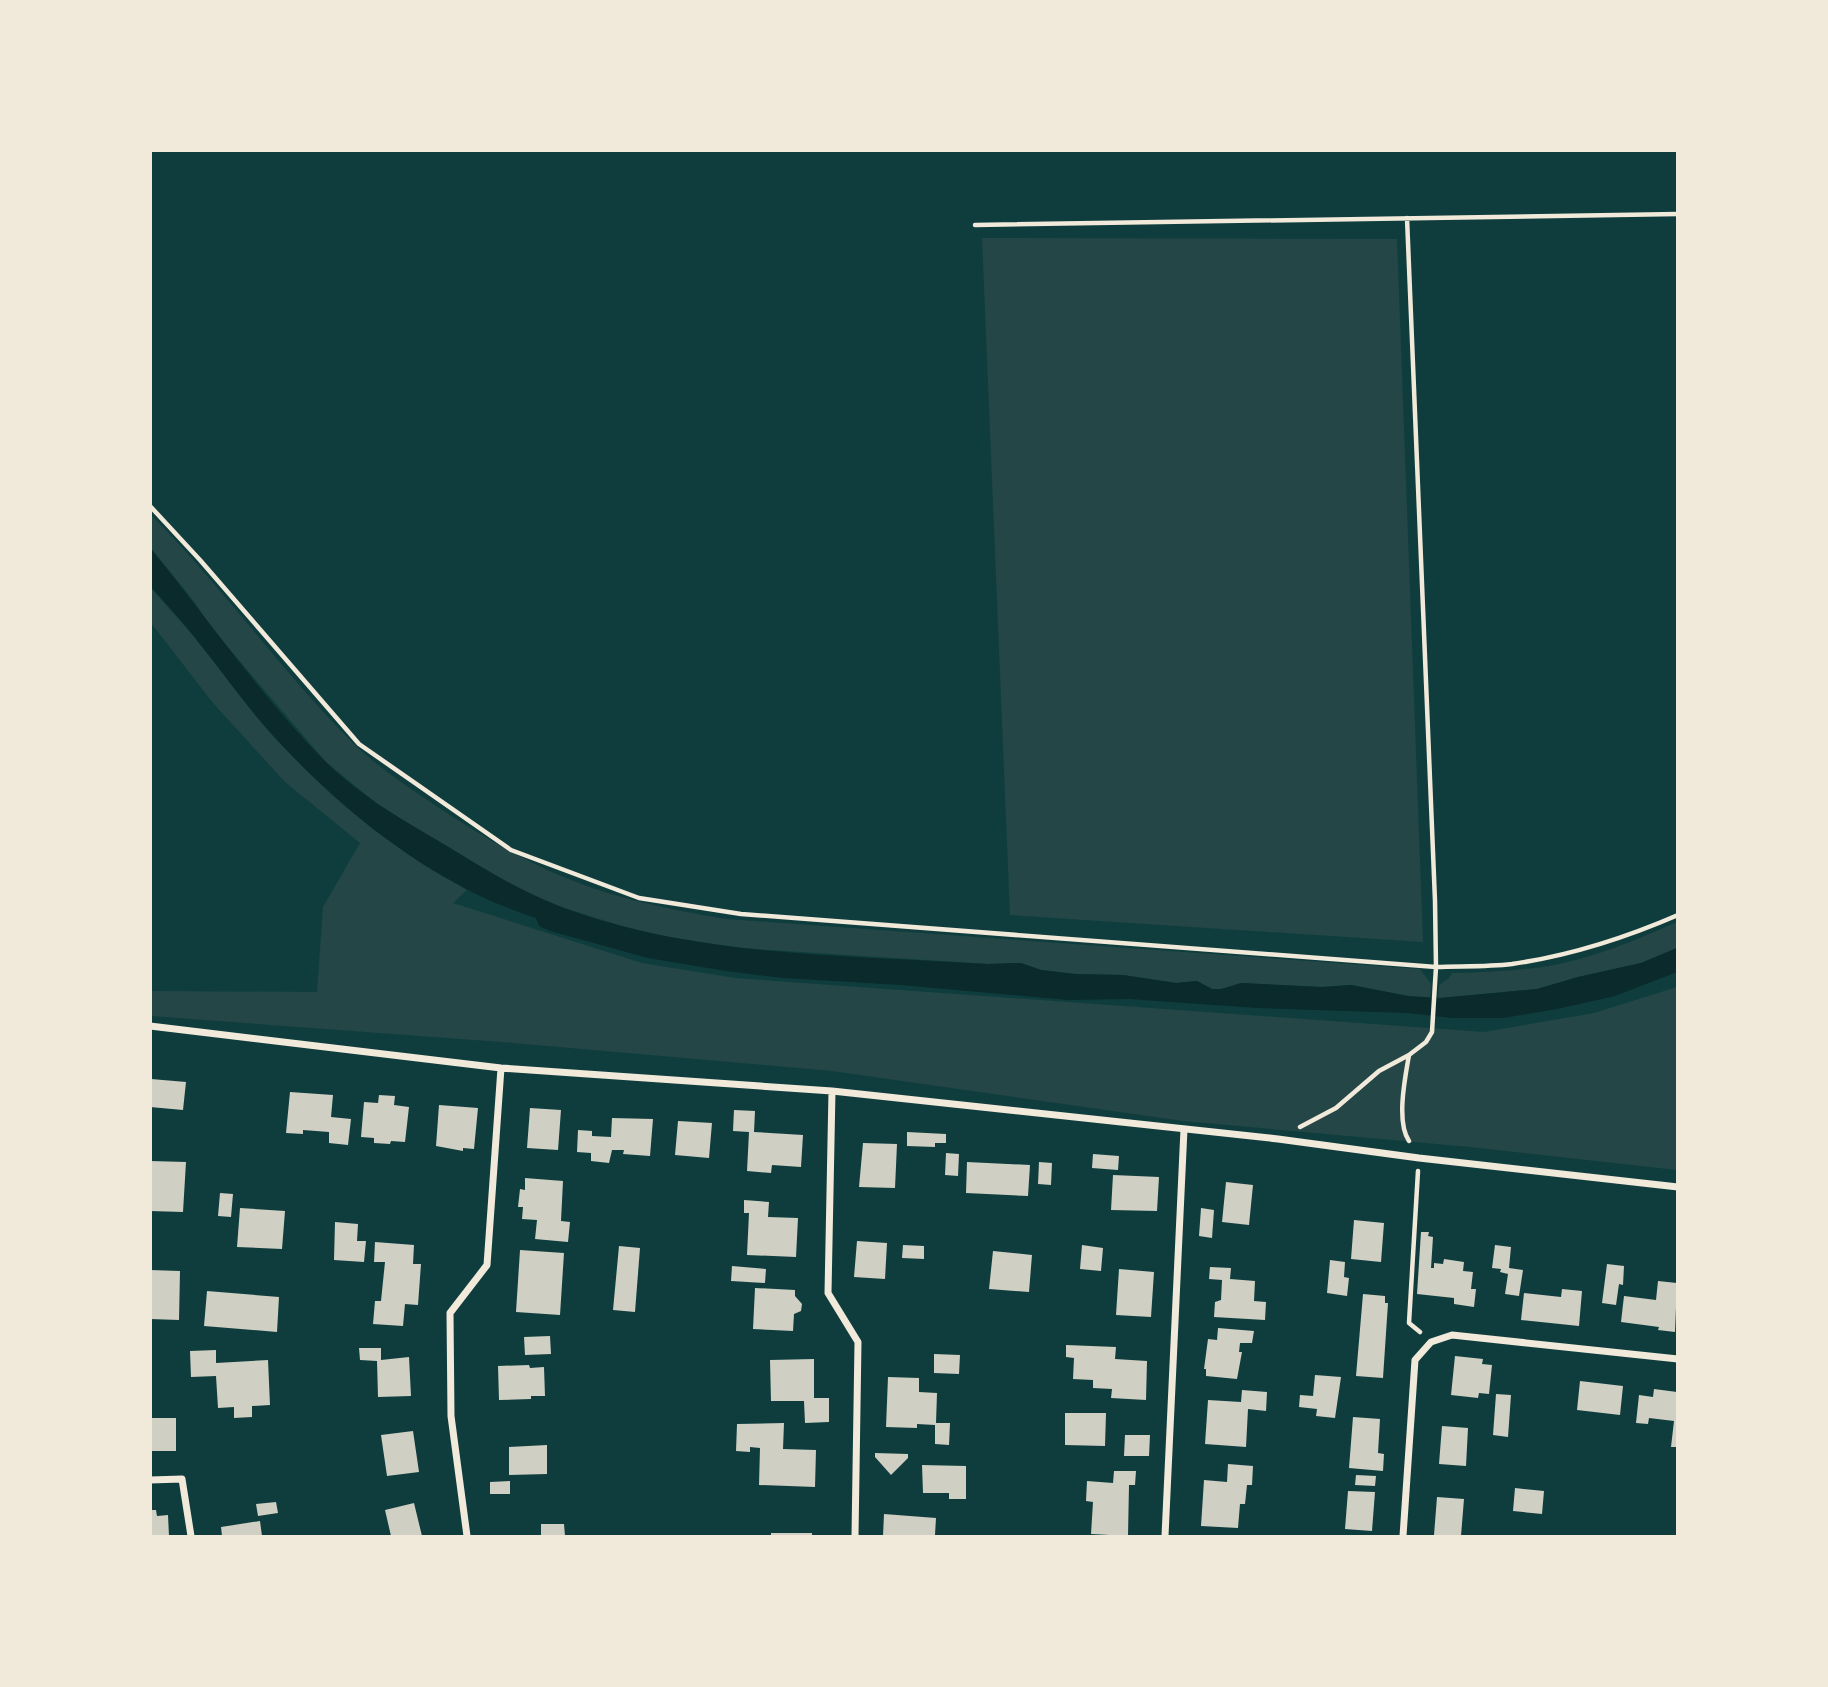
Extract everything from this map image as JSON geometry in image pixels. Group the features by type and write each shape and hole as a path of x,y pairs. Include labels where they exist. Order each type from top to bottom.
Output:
{"street":[{"path":"150,1026 502,1068 832,1091 1278,1139 1678,1187"},
{"path":"467,1536 451,1416 450,1313 487,1265 502,1068"},
{"path":"832,1091 828,1293 858,1342 855,1536"},
{"path":"1165,1536 1184,1129"},
{"path":"1403,1536 1415,1360 1431,1342 1452,1335 1678,1359"},
{"path":"150,1480 182,1479 191,1536"}],"path":[{"path":"975,225 1678,214"},
{"path":"1278,1139 1336,1108 1379,1071 1409,1055 1426,1042 1432,1032 1436,967 1407,218"},
{"path":"150,506 201,560 359,744 511,850 639,898 741,915 1436,967 1511,964 1575,951 1649,928 1678,915"},
{"path":"1409,1055 1403,1086 1404,1134 1419,1158 1409,1323 1431,1342"}],"shaded area":[{"path":"982,238 1397,239 1423,942 1010,915"},
{"path":"150,514 201,569 322,711 368,757 478,833 573,881 638,901 726,919 1420,969 1431,984 1430,998 1351,985 1322,987 1241,983 1221,990 1212,989 1197,981 1176,983 1123,975 1075,974 1041,970 1021,963 988,964 740,948 663,936 558,906 496,878 381,807 326,762 213,630 193,600 151,548"},
{"path":"150,548 301,736 352,785 396,815 514,885 543,900 610,923 662,935 770,951 988,964 1021,963 1041,970 1075,974 1123,975 1176,983 1197,981 1212,989 1241,983 1322,987 1351,985 1408,996 1441,998 1537,989 1641,963 1677,948 1677,972 1615,996 1557,1009 1503,1018 1452,1018 1407,1013 1257,1008 1129,999 1068,1000 783,978 648,958 550,931 539,926 536,918 463,888 428,868 362,820 303,767 256,716 151,587"},
{"path":"150,587 198,641 275,738 323,786 374,830 467,890 453,903 642,963 735,978 1484,1032 1594,1013 1677,987 1677,1170 1470,1147 1183,1121 832,1071 501,1042 151,1016 151,991 317,992 323,907 360,843 285,782 213,703 151,623"},
{"path":"1677,922 1677,948 1641,963 1537,989 1438,998 1439,985 1452,973 1525,969 1566,963 1614,948"}],"building":[{"path":"151,1079 186,1082 183,1110 150,1107"},
{"path":"290,1092 333,1095 331,1117 351,1119 348,1145 329,1143 329,1132 303,1130 303,1134 286,1133"},
{"path":"379,1095 395,1096 394,1105 409,1107 405,1142 374,1143 374,1138 361,1137 364,1102 378,1103"},
{"path":"439,1105 478,1108 474,1149 463,1148 463,1151 436,1146"},
{"path":"530,1108 561,1110 558,1150 527,1148"},
{"path":"734,1110 755,1111 754,1132 803,1135 801,1167 772,1165 771,1173 747,1171 749,1132 733,1131"},
{"path":"612,1118 653,1119 650,1156 623,1154 624,1150 612,1150 609,1163 591,1161 591,1153 577,1152 578,1130 592,1131 592,1136 611,1137"},
{"path":"678,1121 712,1123 709,1158 675,1155"},
{"path":"907,1132 946,1134 946,1143 935,1143 935,1147 907,1146"},
{"path":"863,1143 897,1144 895,1188 859,1187"},
{"path":"946,1153 959,1154 958,1176 945,1175"},
{"path":"1093,1154 1119,1156 1118,1170 1092,1168"},
{"path":"150,1161 186,1162 183,1212 150,1211"},
{"path":"967,1162 1030,1165 1028,1196 966,1193"},
{"path":"1039,1162 1052,1163 1051,1185 1038,1184"},
{"path":"1113,1175 1159,1177 1157,1211 1111,1210"},
{"path":"525,1178 563,1181 561,1221 570,1222 568,1242 535,1239 537,1220 522,1219 523,1207 518,1207 520,1189 525,1190"},
{"path":"1226,1182 1253,1185 1249,1225 1222,1222"},
{"path":"220,1193 233,1194 231,1217 218,1216"},
{"path":"744,1200 769,1202 768,1217 798,1218 796,1257 747,1255 749,1213 744,1213"},
{"path":"240,1208 285,1211 282,1249 237,1247"},
{"path":"1201,1208 1214,1210 1212,1238 1199,1236"},
{"path":"1354,1220 1384,1223 1381,1262 1351,1259"},
{"path":"335,1222 358,1224 357,1241 366,1241 364,1262 334,1260"},
{"path":"1421,1232 1429,1232 1428,1236 1433,1237 1431,1268 1434,1268 1434,1263 1443,1264 1444,1259 1464,1262 1463,1271 1473,1272 1471,1289 1476,1289 1474,1307 1454,1304 1454,1298 1417,1294"},
{"path":"857,1241 887,1243 885,1279 854,1277"},
{"path":"375,1242 414,1245 413,1264 421,1264 418,1305 405,1304 403,1326 373,1324 375,1301 381,1301 385,1262 374,1262"},
{"path":"903,1245 924,1246 924,1259 902,1258"},
{"path":"1082,1245 1103,1248 1101,1271 1080,1269"},
{"path":"1495,1245 1511,1247 1509,1268 1523,1270 1519,1296 1505,1294 1508,1274 1500,1272 1501,1269 1492,1268"},
{"path":"619,1246 640,1248 635,1312 613,1310"},
{"path":"520,1250 564,1253 560,1315 516,1312"},
{"path":"993,1251 1032,1255 1029,1292 989,1289"},
{"path":"1330,1260 1345,1262 1344,1277 1349,1278 1347,1296 1327,1293"},
{"path":"1607,1264 1624,1266 1623,1285 1619,1284 1616,1305 1602,1303"},
{"path":"732,1266 766,1269 765,1283 731,1281"},
{"path":"1210,1267 1231,1268 1230,1279 1255,1281 1254,1301 1266,1302 1265,1320 1214,1317 1215,1302 1221,1300 1222,1280 1209,1279"},
{"path":"1119,1269 1154,1272 1151,1317 1116,1315"},
{"path":"150,1270 180,1271 179,1320 150,1319"},
{"path":"1658,1281 1677,1283 1675,1332 1621,1322 1624,1296 1656,1300"},
{"path":"755,1288 795,1290 795,1296 802,1304 801,1311 794,1314 793,1331 753,1329"},
{"path":"1562,1289 1582,1291 1579,1326 1521,1320 1524,1293 1561,1297"},
{"path":"207,1291 279,1297 277,1332 204,1326"},
{"path":"1363,1294 1385,1296 1385,1303 1388,1303 1383,1378 1356,1376"},
{"path":"1218,1328 1254,1331 1252,1343 1240,1343 1239,1352 1242,1352 1237,1379 1206,1376 1204,1369 1208,1339 1217,1340"},
{"path":"550,1336 551,1354 525,1355 524,1337"},
{"path":"1066,1345 1116,1347 1115,1359 1147,1361 1146,1400 1111,1398 1112,1389 1093,1388 1093,1380 1073,1379 1074,1358 1066,1357"},
{"path":"359,1348 381,1348 381,1360 409,1357 411,1396 378,1397 377,1361 360,1360"},
{"path":"216,1350 216,1363 268,1360 270,1405 252,1406 252,1417 234,1418 234,1407 218,1408 216,1376 191,1377 190,1351"},
{"path":"934,1354 960,1355 959,1374 934,1373"},
{"path":"1455,1356 1483,1359 1482,1364 1492,1365 1489,1394 1479,1393 1478,1398 1451,1395"},
{"path":"814,1359 814,1398 829,1398 829,1422 805,1423 804,1401 771,1401 770,1360"},
{"path":"529,1365 530,1368 544,1367 545,1396 499,1400 498,1366"},
{"path":"1315,1375 1341,1377 1335,1418 1316,1416 1317,1409 1299,1407 1300,1395 1313,1396"},
{"path":"888,1377 919,1378 919,1392 937,1393 936,1423 950,1423 949,1445 935,1444 935,1425 917,1424 917,1428 886,1427"},
{"path":"1580,1381 1623,1386 1620,1415 1577,1410"},
{"path":"1654,1389 1677,1392 1677,1447 1671,1447 1674,1421 1649,1418 1648,1424 1636,1423 1639,1395 1653,1397"},
{"path":"1242,1390 1267,1392 1266,1411 1248,1409 1246,1447 1205,1444 1208,1400 1241,1402"},
{"path":"1496,1394 1511,1395 1508,1437 1493,1435"},
{"path":"1065,1413 1106,1413 1105,1446 1065,1445"},
{"path":"1353,1417 1380,1419 1378,1453 1384,1454 1383,1471 1349,1468"},
{"path":"150,1418 176,1418 176,1451 150,1451"},
{"path":"784,1423 783,1449 816,1450 815,1487 759,1485 760,1448 750,1447 750,1452 736,1451 737,1424"},
{"path":"1442,1426 1468,1428 1466,1466 1439,1464"},
{"path":"413,1431 419,1472 387,1476 381,1435"},
{"path":"1125,1435 1150,1435 1149,1456 1124,1456"},
{"path":"547,1445 547,1474 509,1475 509,1447"},
{"path":"875,1453 908,1454 908,1458 891,1475 875,1457"},
{"path":"1228,1464 1253,1466 1252,1485 1247,1485 1245,1504 1240,1504 1238,1528 1201,1526 1204,1480 1227,1482"},
{"path":"922,1465 966,1466 966,1499 949,1499 949,1493 923,1493"},
{"path":"1114,1471 1136,1471 1135,1485 1129,1485 1128,1536 1091,1534 1093,1502 1086,1501 1087,1481 1113,1483"},
{"path":"1356,1475 1376,1476 1375,1486 1355,1485"},
{"path":"510,1481 510,1494 490,1494 490,1482"},
{"path":"1515,1488 1544,1491 1542,1514 1513,1511"},
{"path":"1348,1491 1375,1492 1372,1531 1345,1529"},
{"path":"1437,1497 1464,1499 1461,1536 1434,1535"},
{"path":"276,1502 278,1513 258,1516 256,1504"},
{"path":"414,1503 422,1536 391,1536 385,1510"},
{"path":"150,1510 156,1510 157,1516 168,1515 169,1536 150,1536"},
{"path":"884,1514 936,1518 935,1535 883,1536"},
{"path":"260,1521 262,1536 222,1536 221,1527"},
{"path":"541,1524 564,1524 565,1536 541,1536"},
{"path":"771,1533 812,1533 812,1536 771,1536"}]}
